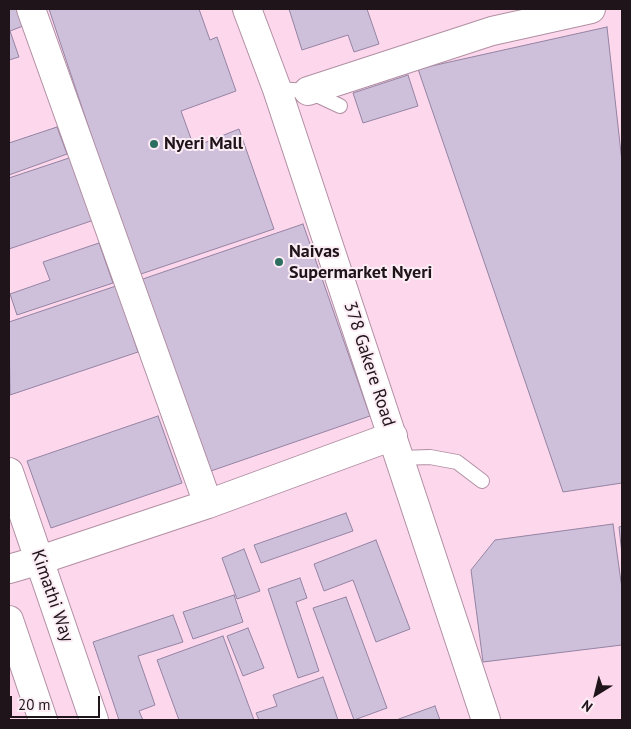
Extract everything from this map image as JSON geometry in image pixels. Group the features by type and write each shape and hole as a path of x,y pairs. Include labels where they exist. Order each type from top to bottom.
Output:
{"street":[{"path":"31,9 208,504"},
{"name":"378 Gakere Road","path":"247,9 277,89 486,720"},
{"path":"308,91 492,31 592,9"},
{"path":"9,569 208,504 397,447"},
{"name":"Kimathi Way","path":"9,472 94,720"},
{"path":"9,620 43,720"}],"lane":[{"path":"277,89 308,91 340,106"},
{"path":"397,447 430,457 458,462 482,480"}],"building":[{"path":"9,9 17,9 23,26 10,31 19,57 9,60"},
{"path":"49,9 199,9 210,40 217,37 236,91 181,111 194,147 239,129 274,229 138,275"},
{"path":"289,9 367,9 379,44 354,52 348,35 302,50"},
{"path":"607,27 622,162 622,483 563,492 418,69"},
{"path":"408,75 418,106 363,123 353,93"},
{"path":"57,127 67,154 9,175 9,143"},
{"path":"72,157 94,220 9,249 9,178"},
{"path":"303,224 370,416 208,472 140,280"},
{"path":"99,243 113,283 17,315 10,294 50,280 43,262"},
{"path":"116,286 138,352 10,395 9,322"},
{"path":"158,416 182,483 51,528 27,461"},
{"path":"346,513 353,531 261,563 254,545"},
{"path":"613,524 622,589 622,645 483,662 471,570 495,540"},
{"path":"622,526 622,554 619,527"},
{"path":"376,540 410,629 376,642 353,580 324,591 314,564"},
{"path":"244,549 260,591 237,599 222,558"},
{"path":"300,578 307,598 296,602 319,671 298,678 268,589"},
{"path":"234,595 243,622 193,639 183,612"},
{"path":"346,597 387,708 354,720 313,608"},
{"path":"173,615 183,642 138,656 155,705 139,711 143,720 119,720 93,642"},
{"path":"248,628 264,668 243,676 227,636"},
{"path":"223,636 254,720 179,720 157,660"},
{"path":"323,677 338,720 259,720 256,713 277,706 273,695"},
{"path":"435,706 440,720 396,720"}],"place":[{"name":"Nyeri Mall","path":"154,144"},
{"name":"Naivas Supermarket Nyeri","path":"279,262"}]}
